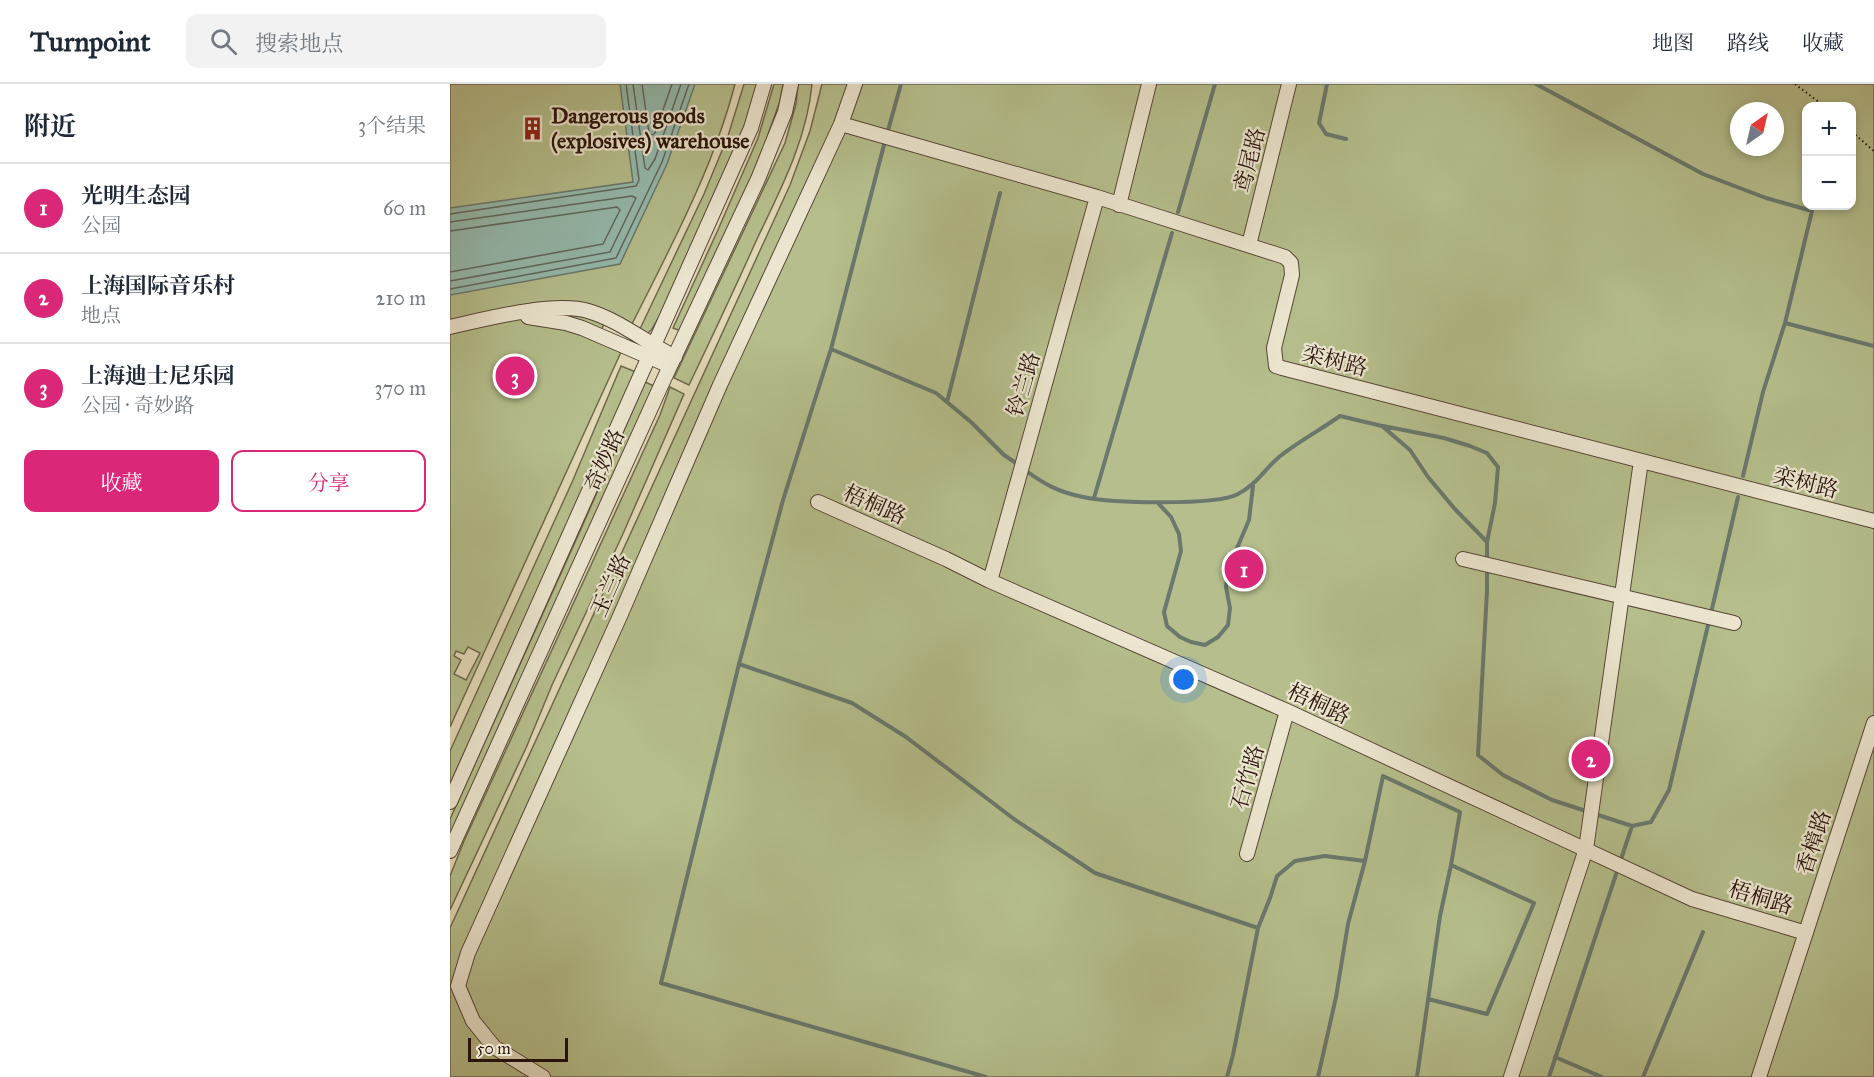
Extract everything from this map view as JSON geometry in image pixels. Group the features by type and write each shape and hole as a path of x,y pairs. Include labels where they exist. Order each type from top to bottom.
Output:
{"street":[{"name":"奇妙路","path":"450,802 751,128 764,84"},
{"name":"奇妙路","path":"450,851 778,133 791,84"},
{"name":"玉兰路","path":"543,1077 494,1047 473,1021 458,986 468,953 620,616 720,386 841,124 855,84"},
{"path":"1119,205 1149,84"},
{"name":"鸢尾路","path":"1250,245 1289,84"},
{"name":"栾树路","path":"841,124 1097,198 1285,257 1291,263 1292,275 1274,348 1276,366 1874,521"},
{"name":"铃兰路","path":"990,581 1097,198"},
{"path":"450,327 508,314 573,308 590,311 652,352 672,362"},
{"path":"1511,1077 1586,849 1641,461"},
{"name":"梧桐路","path":"818,502 990,581 1287,711 1692,898 1806,933"},
{"path":"1463,558 1734,623"},
{"name":"石竹路","path":"1247,854 1287,711"},
{"name":"香樟路","path":"1759,1077 1874,723"}],"path":[{"path":"1795,84 1819,102"},
{"path":"1856,136 1874,151"}],"green space":[{"path":"450,84 735,84 726,116 703,177 631,326 608,314 597,341 622,350 450,727","holes":["468,647 480,653 466,680 454,674 461,660 454,656 456,651 464,654"]},
{"path":"744,84 757,84 750,116 662,312 647,334 638,333 704,194 728,136"},
{"path":"774,84 783,84 780,101 756,168 681,331 673,328 758,138"},
{"path":"798,84 812,84 799,144 775,201 689,385 674,378 785,143 796,104"},
{"path":"822,84 1874,84 1874,1077 450,1077 450,928 790,185 810,131"},
{"path":"621,366 636,372 450,784 450,751 573,480"},
{"path":"645,382 654,386 450,837 450,819"},
{"path":"670,387 684,394 622,536 552,685 526,748 450,910 450,876 464,841 660,415"}],"water":[{"path":"620,84 695,84 667,164 620,264 450,295 450,208 633,182"}],"waterway":[{"path":"887,134 901,84"},
{"path":"1178,212 1215,84"},
{"path":"1327,84 1319,123 1326,134 1346,139"},
{"path":"1536,84 1703,174 1766,198 1812,211 1785,323 1763,392 1743,476"},
{"path":"885,141 831,349 783,500 739,664 852,703 906,737 1014,819 1095,873 1258,928 1277,876 1295,861 1325,856 1365,861 1383,776 1460,812 1451,865 1534,903 1487,1014 1428,999"},
{"path":"947,402 1000,193"},
{"path":"1094,498 1172,233"},
{"path":"1785,323 1874,346"},
{"path":"831,349 936,393 971,422 1004,455 1019,465"},
{"path":"1025,470 1066,493 1097,499 1186,502 1226,498 1244,490 1279,457 1340,416 1382,426 1410,450 1428,477 1487,542 1487,591 1478,755 1503,775 1552,800 1632,826 1651,822 1669,790 1709,621"},
{"path":"1383,426 1444,438 1487,453 1498,467 1495,503 1487,542"},
{"path":"1157,502 1171,517 1179,534 1181,551 1164,612 1167,626 1180,637 1205,645 1218,637 1228,625 1230,608 1226,587 1229,567 1249,520 1253,486"},
{"path":"1711,613 1738,497"},
{"path":"739,664 661,983 986,1077"},
{"path":"1549,1077 1632,826"},
{"path":"1318,1077 1336,997 1348,924 1365,861"},
{"path":"1417,1077 1440,916 1451,865"},
{"path":"1227,1077 1258,928"},
{"path":"1643,1077 1703,932"},
{"path":"1555,1057 1602,1077"}],"place":[{"name":"Dangerous goods (explosives) warehouse","path":"533,128"},
{"name":"上海迪士尼乐园","path":"515,376"},
{"name":"光明生态园","path":"1244,569"},
{"name":"上海国际音乐村","path":"1591,759"}]}
